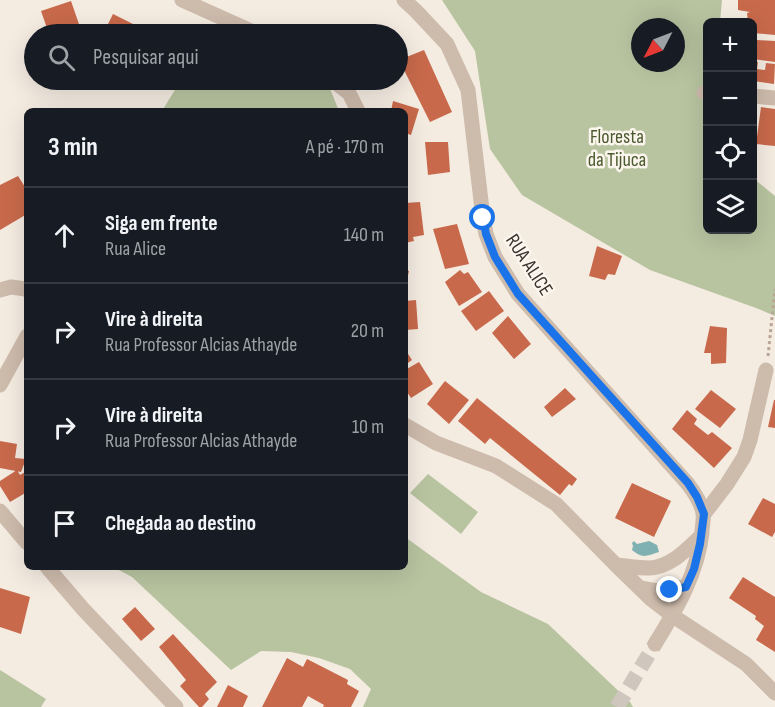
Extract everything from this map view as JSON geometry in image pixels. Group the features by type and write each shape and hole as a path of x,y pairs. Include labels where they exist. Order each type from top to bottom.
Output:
{"street":[{"path":"182,0 236,24"},
{"name":"RUA ALICE","path":"404,0 447,44 468,90 483,218 486,234 495,257 518,294 688,483 704,514"},
{"path":"345,90 356,108"},
{"path":"757,96 775,98"},
{"path":"0,290 11,287 24,289"},
{"path":"0,386 24,342"},
{"path":"655,644 672,616 694,569 704,514 744,457 766,370"},
{"path":"408,427 436,443 496,466 556,504 651,599 672,616 746,664 775,693"},
{"path":"0,512 24,540"},
{"path":"616,566 651,568 663,565 681,555 701,536"},
{"path":"50,570 83,609 176,707"},
{"path":"640,588 658,591 686,587"}],"path":[{"path":"766,370 775,289"}],"green space":[{"name":"Floresta da Tijuca","path":"442,0 722,0 720,18 703,18 703,234 757,234 757,181 775,196 775,316 650,270 522,195 490,149 475,51"},
{"path":"175,90 331,90 338,108 164,108"},
{"path":"428,474 478,512 461,534 410,493"},
{"path":"408,539 481,592 548,624 633,707 363,707 371,689 350,669 319,658 291,652 261,651 231,670 132,577 119,570 408,570"},
{"path":"0,670 46,699 41,707 0,707"}],"water":[{"path":"634,541 637,544 649,541 657,545 659,552 639,555 632,550"}],"building":[{"path":"738,0 775,0 775,35 757,33 757,18 748,18 747,13 750,12 738,10"},
{"path":"71,1 79,24 46,24 41,11"},
{"path":"113,14 133,24 108,24"},
{"path":"757,40 775,41 775,62 757,60"},
{"path":"424,50 452,112 430,122 408,78 408,56"},
{"path":"766,63 775,64 774,84 757,82 757,69 765,70"},
{"path":"393,101 419,109 411,135 408,134 408,108 392,108"},
{"path":"761,107 775,109 775,146 757,144"},
{"path":"425,142 448,142 450,172 428,175"},
{"path":"18,176 24,185 24,216 0,230 0,185"},
{"path":"420,202 424,235 413,237 414,241 408,242 408,203"},
{"path":"457,224 469,264 445,269 433,229"},
{"path":"597,246 622,256 615,275 608,274 605,280 589,276"},
{"path":"460,270 464,274 468,272 482,292 459,306 445,282"},
{"path":"489,291 504,311 476,331 461,311"},
{"path":"416,300 418,329 408,330 408,301"},
{"path":"508,316 531,344 514,359 492,333"},
{"path":"710,326 727,328 726,363 711,364 711,353 704,353"},
{"path":"419,362 433,384 411,398 408,394 408,368"},
{"path":"445,381 469,400 449,424 427,404"},
{"path":"565,388 576,399 552,417 544,407"},
{"path":"711,390 736,409 720,428 695,409"},
{"path":"477,398 577,479 572,486 569,484 560,495 490,438 485,444 458,421"},
{"path":"775,400 775,428 768,427"},
{"path":"687,410 697,419 694,424 708,435 712,432 732,448 714,468 672,429"},
{"path":"0,441 17,444 15,458 24,459 21,472 0,468"},
{"path":"17,470 20,475 24,473 24,494 10,502 0,486 0,481"},
{"path":"632,483 671,501 654,537 615,518"},
{"path":"763,498 775,504 775,532 772,537 748,524"},
{"path":"743,577 775,597 775,652 756,640 764,626 755,619 756,616 729,598"},
{"path":"0,588 30,597 21,634 0,627"},
{"path":"135,607 155,629 141,641 122,619"},
{"path":"173,634 217,682 205,694 209,699 202,707 199,707 180,686 186,680 159,647"},
{"path":"287,658 303,667 307,659 348,680 347,684 359,691 351,707 323,707 324,705 308,696 302,707 262,707"},
{"path":"228,685 248,696 243,707 217,707"}],"tunnel":[{"path":"617,707 655,644"}],"route":[{"path":"483,218 486,234 495,257 518,294 688,483 697,497 704,514 694,569 686,587 670,590"}]}
